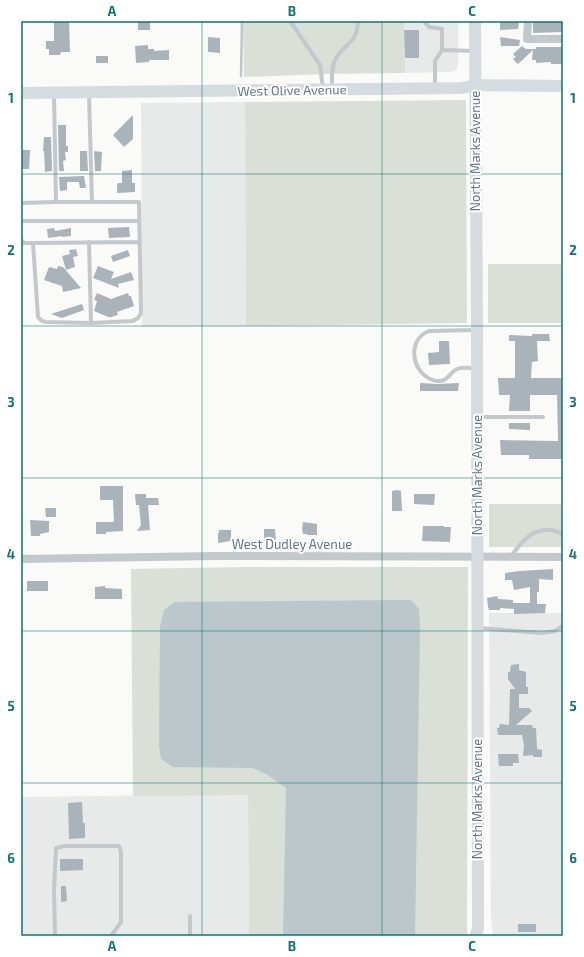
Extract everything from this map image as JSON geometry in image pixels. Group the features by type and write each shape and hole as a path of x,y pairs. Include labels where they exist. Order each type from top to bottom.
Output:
{"main road":[{"name":"North Marks Avenue","path":"475,21 478,934"},
{"name":"West Olive Avenue","path":"21,93 462,88 475,85 563,86"}],"street":[{"path":"528,21 528,39 563,39"},
{"name":"West Dudley Avenue","path":"21,559 216,556 563,557"}],"lane":[{"path":"290,21 320,65 327,89"},
{"path":"327,89 336,57 351,43 358,31 358,21"},
{"path":"424,21 429,27 442,29 442,50 435,62 435,88"},
{"path":"442,50 475,51"},
{"path":"89,92 92,202"},
{"path":"54,93 56,202"},
{"path":"21,203 139,202 141,313 133,322 91,323 42,321 38,317 33,243"},
{"path":"21,221 139,221"},
{"path":"21,240 24,243 139,242"},
{"path":"89,242 91,323"},
{"path":"477,330 429,331 419,337 414,349 415,362 418,368 422,373 436,381 448,378 452,372 458,368 477,368"},
{"path":"477,417 543,417"},
{"path":"511,557 528,536 543,530 560,532 563,535"},
{"path":"477,628 541,633 555,631 563,626"},
{"path":"55,936 54,890 56,848 65,846 119,846 121,852 121,922 111,936"},
{"path":"190,916 190,936"}],"shaded area":[{"path":"243,21 404,21 405,73 244,77"},
{"path":"404,21 458,21 458,66 456,70 451,72 405,73"},
{"path":"466,100 467,323 246,326 245,102"},
{"path":"245,102 246,326 142,327 141,103"},
{"path":"488,264 563,264 563,323 488,323"},
{"path":"489,504 563,504 563,547 489,547"},
{"path":"247,567 468,567 467,936 249,936 248,795 133,796 131,569"},
{"path":"411,600 419,609 420,628 415,936 283,936 286,788 266,774 253,768 173,767 161,759 159,745 160,627 164,610 175,602"},
{"path":"489,613 563,613 563,936 493,936 491,917"},
{"path":"248,794 249,936 21,936 21,797"}],"building":[{"path":"54,21 69,21 70,52 61,52 60,55 49,55 49,49 46,49 46,41 54,41"},
{"path":"138,21 150,21 150,30 138,30"},
{"path":"500,21 519,22 518,29 500,30"},
{"path":"533,21 563,21 563,32 533,33"},
{"path":"404,30 419,30 419,58 405,58"},
{"path":"208,37 220,38 220,53 208,52"},
{"path":"500,37 520,40 519,46 501,46"},
{"path":"148,45 148,49 154,49 154,51 169,50 169,60 149,60 149,62 136,63 135,46"},
{"path":"522,46 526,49 536,49 536,47 563,47 563,64 551,64 551,62 536,63 536,60 532,60 533,50 518,64 513,59 516,57 513,54"},
{"path":"96,56 108,56 108,63 96,63"},
{"path":"133,115 133,139 124,147 113,135"},
{"path":"58,125 66,125 66,146 68,146 68,152 65,152 66,160 63,161 64,171 59,171"},
{"path":"44,137 51,137 52,171 45,172 43,151"},
{"path":"21,150 30,150 29,169 21,169"},
{"path":"80,151 87,151 88,171 80,171"},
{"path":"94,151 102,152 101,171 95,171"},
{"path":"132,170 132,183 135,183 135,192 117,193 118,183 122,183 122,171"},
{"path":"84,176 86,188 80,188 79,182 67,182 67,190 60,191 59,177"},
{"path":"129,227 130,237 109,238 108,228"},
{"path":"54,228 55,231 71,228 71,236 48,238 47,229"},
{"path":"76,249 78,256 73,257 75,267 66,270 62,256 70,254 69,250"},
{"path":"128,250 130,256 113,262 111,256"},
{"path":"58,266 63,267 81,288 63,292 62,286 44,280 49,267 57,269"},
{"path":"98,266 114,272 111,279 131,272 134,280 118,284 119,288 93,278"},
{"path":"97,293 111,299 128,293 129,296 131,296 134,306 117,312 118,315 108,317 94,311 97,301 94,300"},
{"path":"82,304 84,310 62,318 51,314"},
{"path":"532,334 549,334 550,341 537,341 538,361 532,362 531,378 563,378 563,459 529,459 529,455 501,455 500,440 558,441 557,395 530,395 530,411 509,411 510,395 499,395 498,378 515,378 515,341 509,341 509,335 532,336"},
{"path":"439,341 449,341 450,364 429,365 428,353 439,352"},
{"path":"420,383 459,383 458,391 420,391"},
{"path":"509,423 530,423 530,430 509,429"},
{"path":"100,486 123,486 123,531 96,534 96,522 114,522 113,500 100,500"},
{"path":"392,491 401,491 402,511 392,511"},
{"path":"135,494 146,494 146,498 158,498 159,505 148,505 150,530 137,531 141,525 139,505 136,505"},
{"path":"414,494 435,494 434,505 414,504"},
{"path":"45,508 56,508 56,517 46,517"},
{"path":"30,520 49,521 49,532 40,534 40,536 31,536"},
{"path":"303,522 317,524 317,535 303,534"},
{"path":"423,526 451,527 450,542 422,541"},
{"path":"264,529 275,529 276,542 264,542"},
{"path":"219,530 231,530 231,541 218,543"},
{"path":"553,569 553,580 539,579 537,604 546,604 545,613 514,614 514,609 500,608 500,610 489,610 487,598 497,596 498,599 513,600 513,603 530,603 530,587 514,590 512,580 505,580 505,573"},
{"path":"27,581 48,581 48,591 27,591"},
{"path":"105,586 105,588 122,589 122,599 95,599 95,587"},
{"path":"519,664 519,670 526,672 526,687 528,687 528,694 519,694 519,708 529,708 532,711 516,725 532,725 533,728 536,728 537,749 542,750 542,757 533,757 533,755 523,756 524,745 522,735 498,735 497,728 499,728 500,724 509,725 510,689 515,689 508,679 508,672 510,672 511,665"},
{"path":"498,754 518,754 519,763 513,763 513,766 499,766"},
{"path":"82,802 83,823 85,823 85,838 69,839 68,803"},
{"path":"60,859 83,859 83,870 60,871"},
{"path":"61,886 66,886 67,901 61,902"},
{"path":"518,924 536,924 536,932 518,932"}],"waterway":[{"path":"241,76 242,21"}]}
